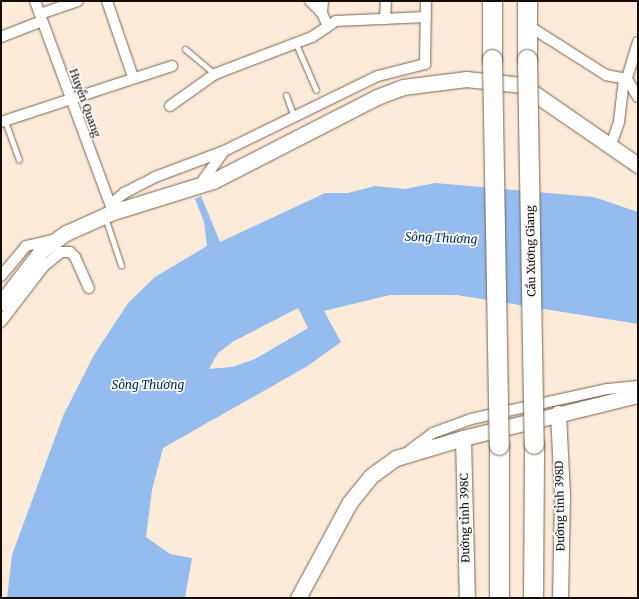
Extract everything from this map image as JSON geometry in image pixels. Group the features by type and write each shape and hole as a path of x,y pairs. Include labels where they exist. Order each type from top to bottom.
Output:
{"highway":[{"path":"492,1 499,444 499,598"},
{"name":"Cầu Xương Giang","path":"527,1 534,444 534,598"}],"street":[{"name":"Huyền Quang","path":"36,1 110,211"},
{"path":"1,37 78,1"},
{"path":"107,1 133,77"},
{"path":"310,1 322,13 327,24"},
{"path":"322,13 323,1"},
{"path":"385,19 386,1"},
{"path":"110,211 124,193 155,177 224,151 378,76 426,64 426,1"},
{"path":"170,106 215,74 312,37 327,24 336,21 426,17"},
{"path":"532,28 606,75 626,79 638,98"},
{"path":"610,147 620,122 626,79 638,42"},
{"path":"3,122 133,77 172,66"},
{"path":"1,303 41,251 56,239 110,211 199,186 237,170 377,97 403,87 466,79 522,85 638,165"},
{"path":"199,186 224,151"},
{"path":"1,276 26,246 56,239"},
{"path":"1,322 44,266 61,252 70,252 75,257 89,288"},
{"path":"298,598 350,502 382,466 407,452 433,433 471,419 608,389 638,386"},
{"path":"407,452 558,413 638,395"},
{"name":"Đường tỉnh 398D","path":"558,413 562,496 560,598"},
{"name":"Đường tỉnh 398C","path":"463,438 467,598"}],"lane":[{"path":"296,44 316,90"},
{"path":"185,49 215,74"},
{"path":"286,95 294,117"},
{"path":"3,122 19,160"},
{"path":"110,211 121,265"}],"water":[{"name":"Sông Thương","path":"435,183 594,197 638,212 638,324 457,295 390,295 324,311 341,342 306,367 163,448 152,490 146,537 170,554 192,558 185,598 7,598 12,555 63,416 94,355 128,303 155,277 207,246 204,222 195,199 201,196 220,242 325,193 348,193 375,186 405,189","holes":["298,308 308,328 255,359 232,367 209,369 218,353 234,341"]}]}
